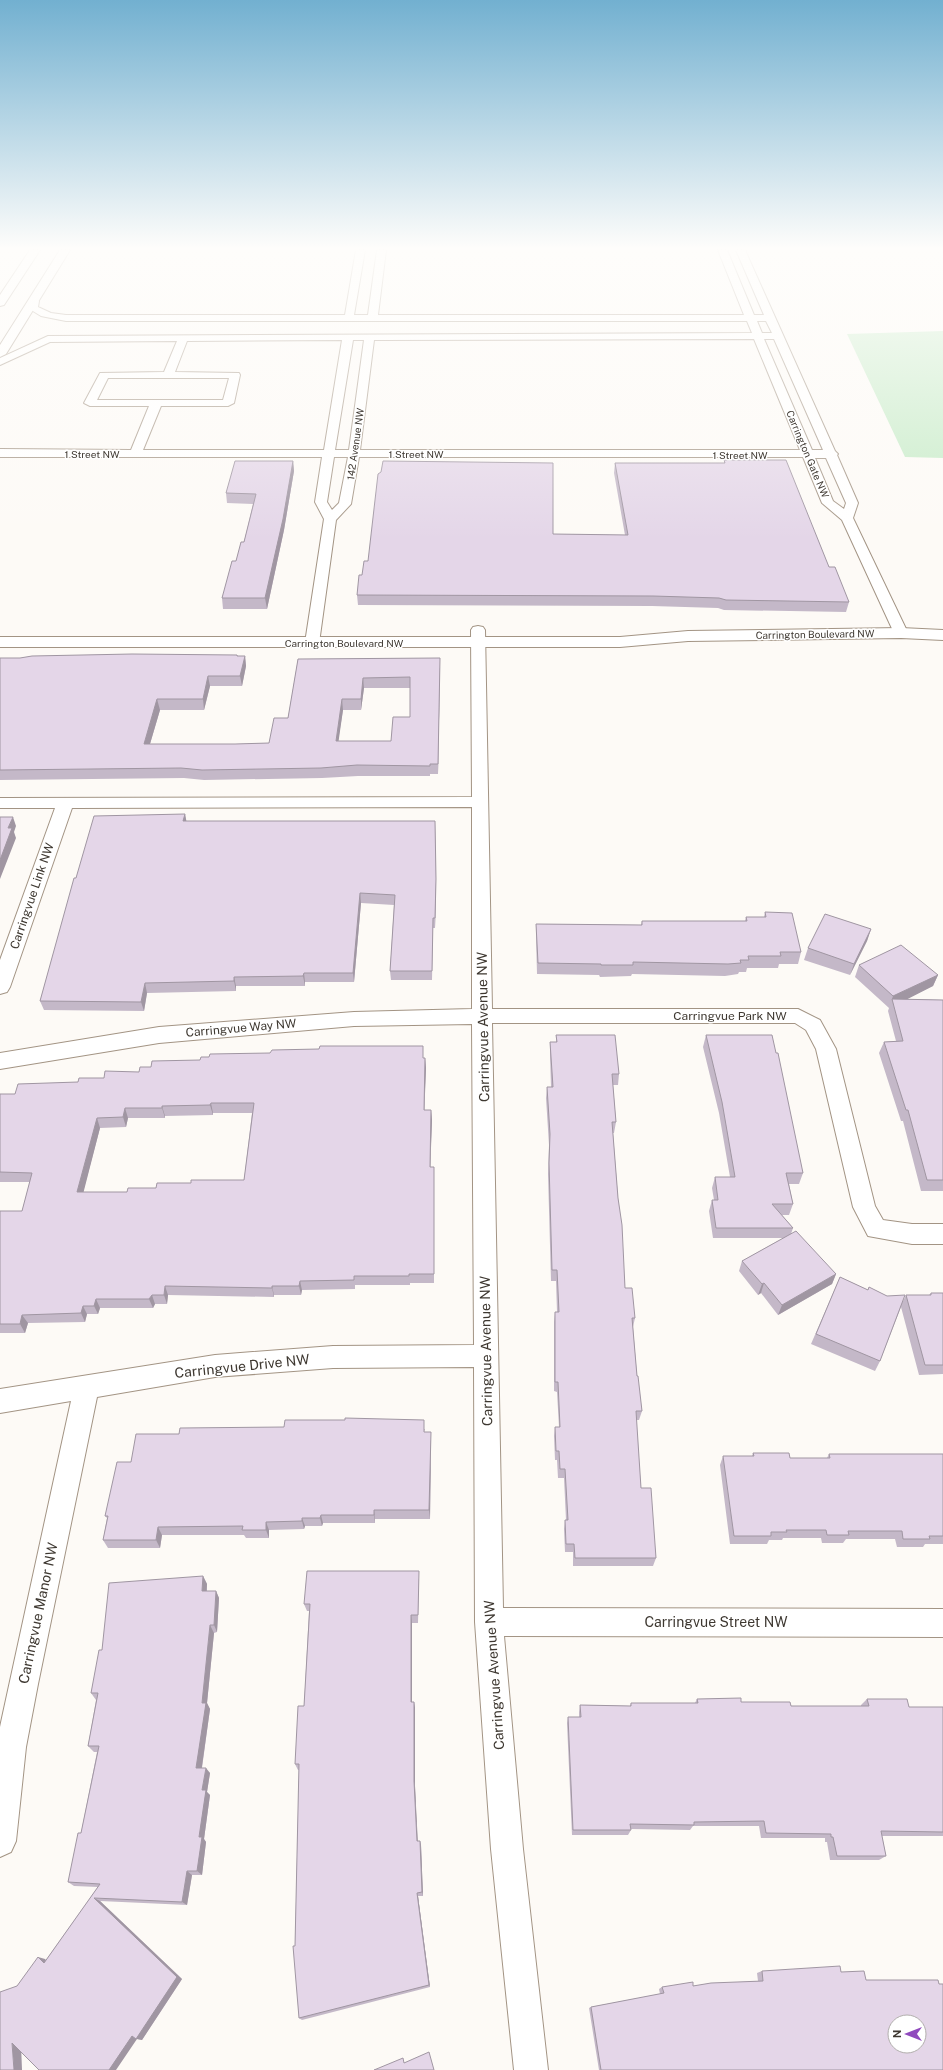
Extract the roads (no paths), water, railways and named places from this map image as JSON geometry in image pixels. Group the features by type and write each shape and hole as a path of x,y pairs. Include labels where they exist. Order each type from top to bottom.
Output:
{"street":[{"path":"0,362 32,347"},
{"path":"168,374 179,347"},
{"name":"142 Avenue NW","path":"346,347 320,502 330,520 345,504 354,454 369,347"},
{"name":"Carrington Gate NW","path":"762,347 828,503 847,518 901,633"},
{"name":"Carrington Gate NW","path":"784,347 832,454 852,503 847,518"},
{"path":"104,375 236,375 228,403 156,404 90,403 104,375"},
{"path":"135,454 156,404"},
{"name":"1 Street NW","path":"0,454 832,454"},
{"path":"313,636 330,520"},
{"name":"Carrington Boulevard NW","path":"0,627 313,636"},
{"name":"Carrington Boulevard NW","path":"0,642 313,636 478,636 620,642 688,636 901,633 943,635"},
{"name":"Carringvue Avenue NW","path":"478,636 489,1622 507,1849 532,2070"},
{"path":"0,803 481,802"},
{"name":"Carringvue Link NW","path":"0,987 65,804"},
{"name":"Carringvue Way NW","path":"0,1061 159,1035 354,1019 483,1016"},
{"name":"Carringvue Park NW","path":"483,1016 798,1016 813,1025 826,1049 864,1207 876,1229 912,1234 943,1234"},
{"name":"Carringvue Drive NW","path":"0,1401 215,1366 278,1360 333,1357 486,1356"},
{"name":"Carringvue Manor NW","path":"0,1841 11,1747 23,1684 87,1387"},
{"name":"Carringvue Street NW","path":"489,1622 943,1623"}]}
